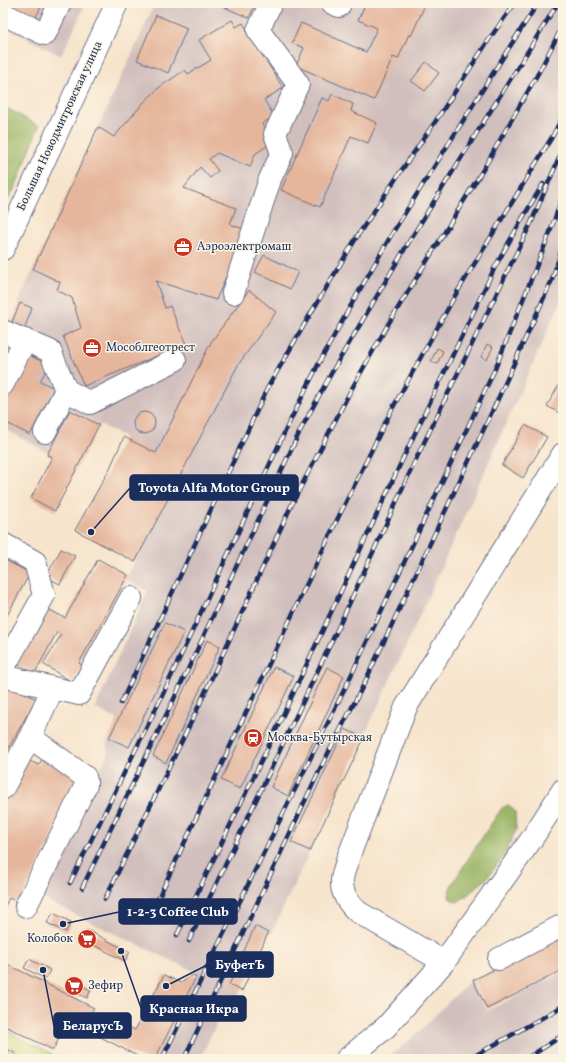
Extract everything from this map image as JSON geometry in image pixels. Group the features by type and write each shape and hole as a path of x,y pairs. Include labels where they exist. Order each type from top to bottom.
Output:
{"street":[{"path":"3,14 45,34 60,3"},
{"name":"Большая Новодмитровская улица","path":"3,249 22,211 117,3"},
{"path":"233,293 270,179 282,153 275,134 298,84 258,30 271,3"},
{"path":"332,3 339,6 340,3"},
{"path":"3,330 50,351 66,390 90,403 175,360"},
{"path":"3,384 25,340"},
{"path":"45,432 66,390"},
{"path":"444,962 358,912 351,906 345,896 342,880 348,858 406,707 563,454"},
{"path":"3,544 35,562 44,595 3,669"},
{"path":"3,676 79,694 131,598"},
{"path":"3,788 30,737 53,688"},
{"path":"26,906 86,785 84,777 30,737"},
{"path":"347,1059 386,1027 444,962 531,840 563,790"},
{"path":"499,959 563,925"}],"shaded area":[{"path":"3,3 86,3 61,56 3,26"},
{"path":"155,3 563,3 563,297 405,648 271,934 268,933 231,1013 223,1010 200,1059 155,1059 198,973 38,896 108,754 106,745 118,720 95,708 148,591 126,579 238,365 249,290 211,342 156,453 71,410 49,453 3,428 3,356 15,329 10,327 19,304 18,303"},
{"path":"563,972 563,1050 548,1059 385,1059 408,1042 471,980 487,1011"}],"green space":[{"path":"3,106 39,126 15,188 3,207"},
{"path":"509,805 515,812 516,830 504,856 487,878 465,897 457,902 449,898 450,888 475,848 502,808"},
{"path":"3,1029 52,1054 50,1059 3,1059"}],"building":[{"path":"3,3 43,3 34,21 3,6"},
{"path":"215,3 256,3 249,18"},
{"path":"366,3 426,3 411,36 409,34 398,59 393,57 374,100 296,66 304,48 292,43 301,23 366,52 377,28 358,20"},
{"path":"156,15 187,28 168,73 137,60"},
{"path":"232,20 236,27 243,23 283,88 264,100 274,116 262,124 271,143 255,154 250,167 217,153 209,159 218,171 210,178 200,167 184,188 236,208 230,224 246,230 216,300 156,281 165,308 170,306 186,344 84,386 63,336 81,328 72,298 57,290 60,282 33,269 98,127 114,137 145,101 161,86 185,70 188,74 211,60 199,40"},
{"path":"426,62 439,73 425,91 411,81"},
{"path":"332,94 353,104 351,111 377,123 368,143 351,136 320,207 281,190 322,98 329,101"},
{"path":"264,255 298,272 290,289 255,272"},
{"path":"249,290 276,312 238,365 135,562 75,530 109,470 124,437 156,453 211,342"},
{"path":"20,303 32,308 23,332 10,327"},
{"path":"487,344 493,347 487,360 481,357"},
{"path":"437,348 443,351 437,364 431,361"},
{"path":"27,354 49,365 40,381 54,388 30,435 3,421 3,401"},
{"path":"563,378 563,415 547,406"},
{"path":"70,410 99,425 55,511 31,498 52,457 47,455"},
{"path":"144,412 152,415 155,423 152,431 144,434 136,431 133,423 136,415"},
{"path":"525,425 547,437 523,478 502,465"},
{"path":"61,549 75,556 60,584 46,577"},
{"path":"3,559 30,573 3,623"},
{"path":"98,559 128,575 79,663 82,665 72,682 43,664 61,635 57,632 35,673 17,664 48,609 65,618"},
{"path":"165,623 184,632 129,747 109,738"},
{"path":"207,640 220,646 166,763 153,756"},
{"path":"274,667 294,676 240,789 221,780"},
{"path":"327,667 344,676 288,796 271,787"},
{"path":"6,683 36,699 3,758 3,688"},
{"path":"345,729 364,738 310,851 291,842"},
{"path":"42,759 72,774 79,784 19,903 9,898 3,910 3,807 27,760 39,765"},
{"path":"53,913 71,922 66,932 47,923"},
{"path":"255,926 268,933 242,991 229,985"},
{"path":"87,930 130,952 125,961 82,939"},
{"path":"563,936 563,970 487,1009 473,980"},
{"path":"29,959 50,970 46,979 24,968"},
{"path":"3,962 94,1008 88,1018 83,1016 81,1021 72,1024 68,1021 53,1050 3,1025"},
{"path":"164,975 181,983 193,975 196,977 155,1059 143,1059 91,1032 101,1013 135,1030"},
{"path":"72,981 91,990 87,998 68,989"},
{"path":"7,1049 16,1054 14,1059 4,1054"},
{"path":"563,1054 563,1059 555,1059"}],"railway":[{"path":"121,703 267,389 358,235 515,3"},
{"path":"70,883 162,696 288,425 319,363 393,232 538,3"},
{"path":"82,888 173,701 301,429 332,372 410,240 558,3"},
{"path":"105,899 196,712 292,504 351,390 390,321 484,168 540,70 563,25"},
{"path":"148,920 336,522 391,411 456,294 552,137 563,116"},
{"path":"189,941 338,628 417,457 531,223 563,149"},
{"path":"177,935 269,745 406,452 495,267 543,184"},
{"path":"162,1059 348,682 495,369 549,235 563,195"},
{"path":"184,1059 320,769 364,684 497,401 552,280 563,245"},
{"path":"469,1059 563,1006"},
{"path":"526,1059 563,1035"}],"place":[{"name":"Аэроэлектромаш","path":"183,247"},
{"name":"Мособлгеотрест","path":"92,348"},
{"name":"Toyota Alfa Motor Group","path":"91,532"},
{"name":"Москва-Бутырская","path":"253,738"},
{"name":"1-2-3 Coffee Club","path":"63,924"},
{"name":"Колобок","path":"87,939"},
{"name":"Красная Икра","path":"121,951"},
{"name":"БеларусЪ","path":"43,970"},
{"name":"Зефир","path":"74,986"},
{"name":"БуфетЪ","path":"166,986"}]}
